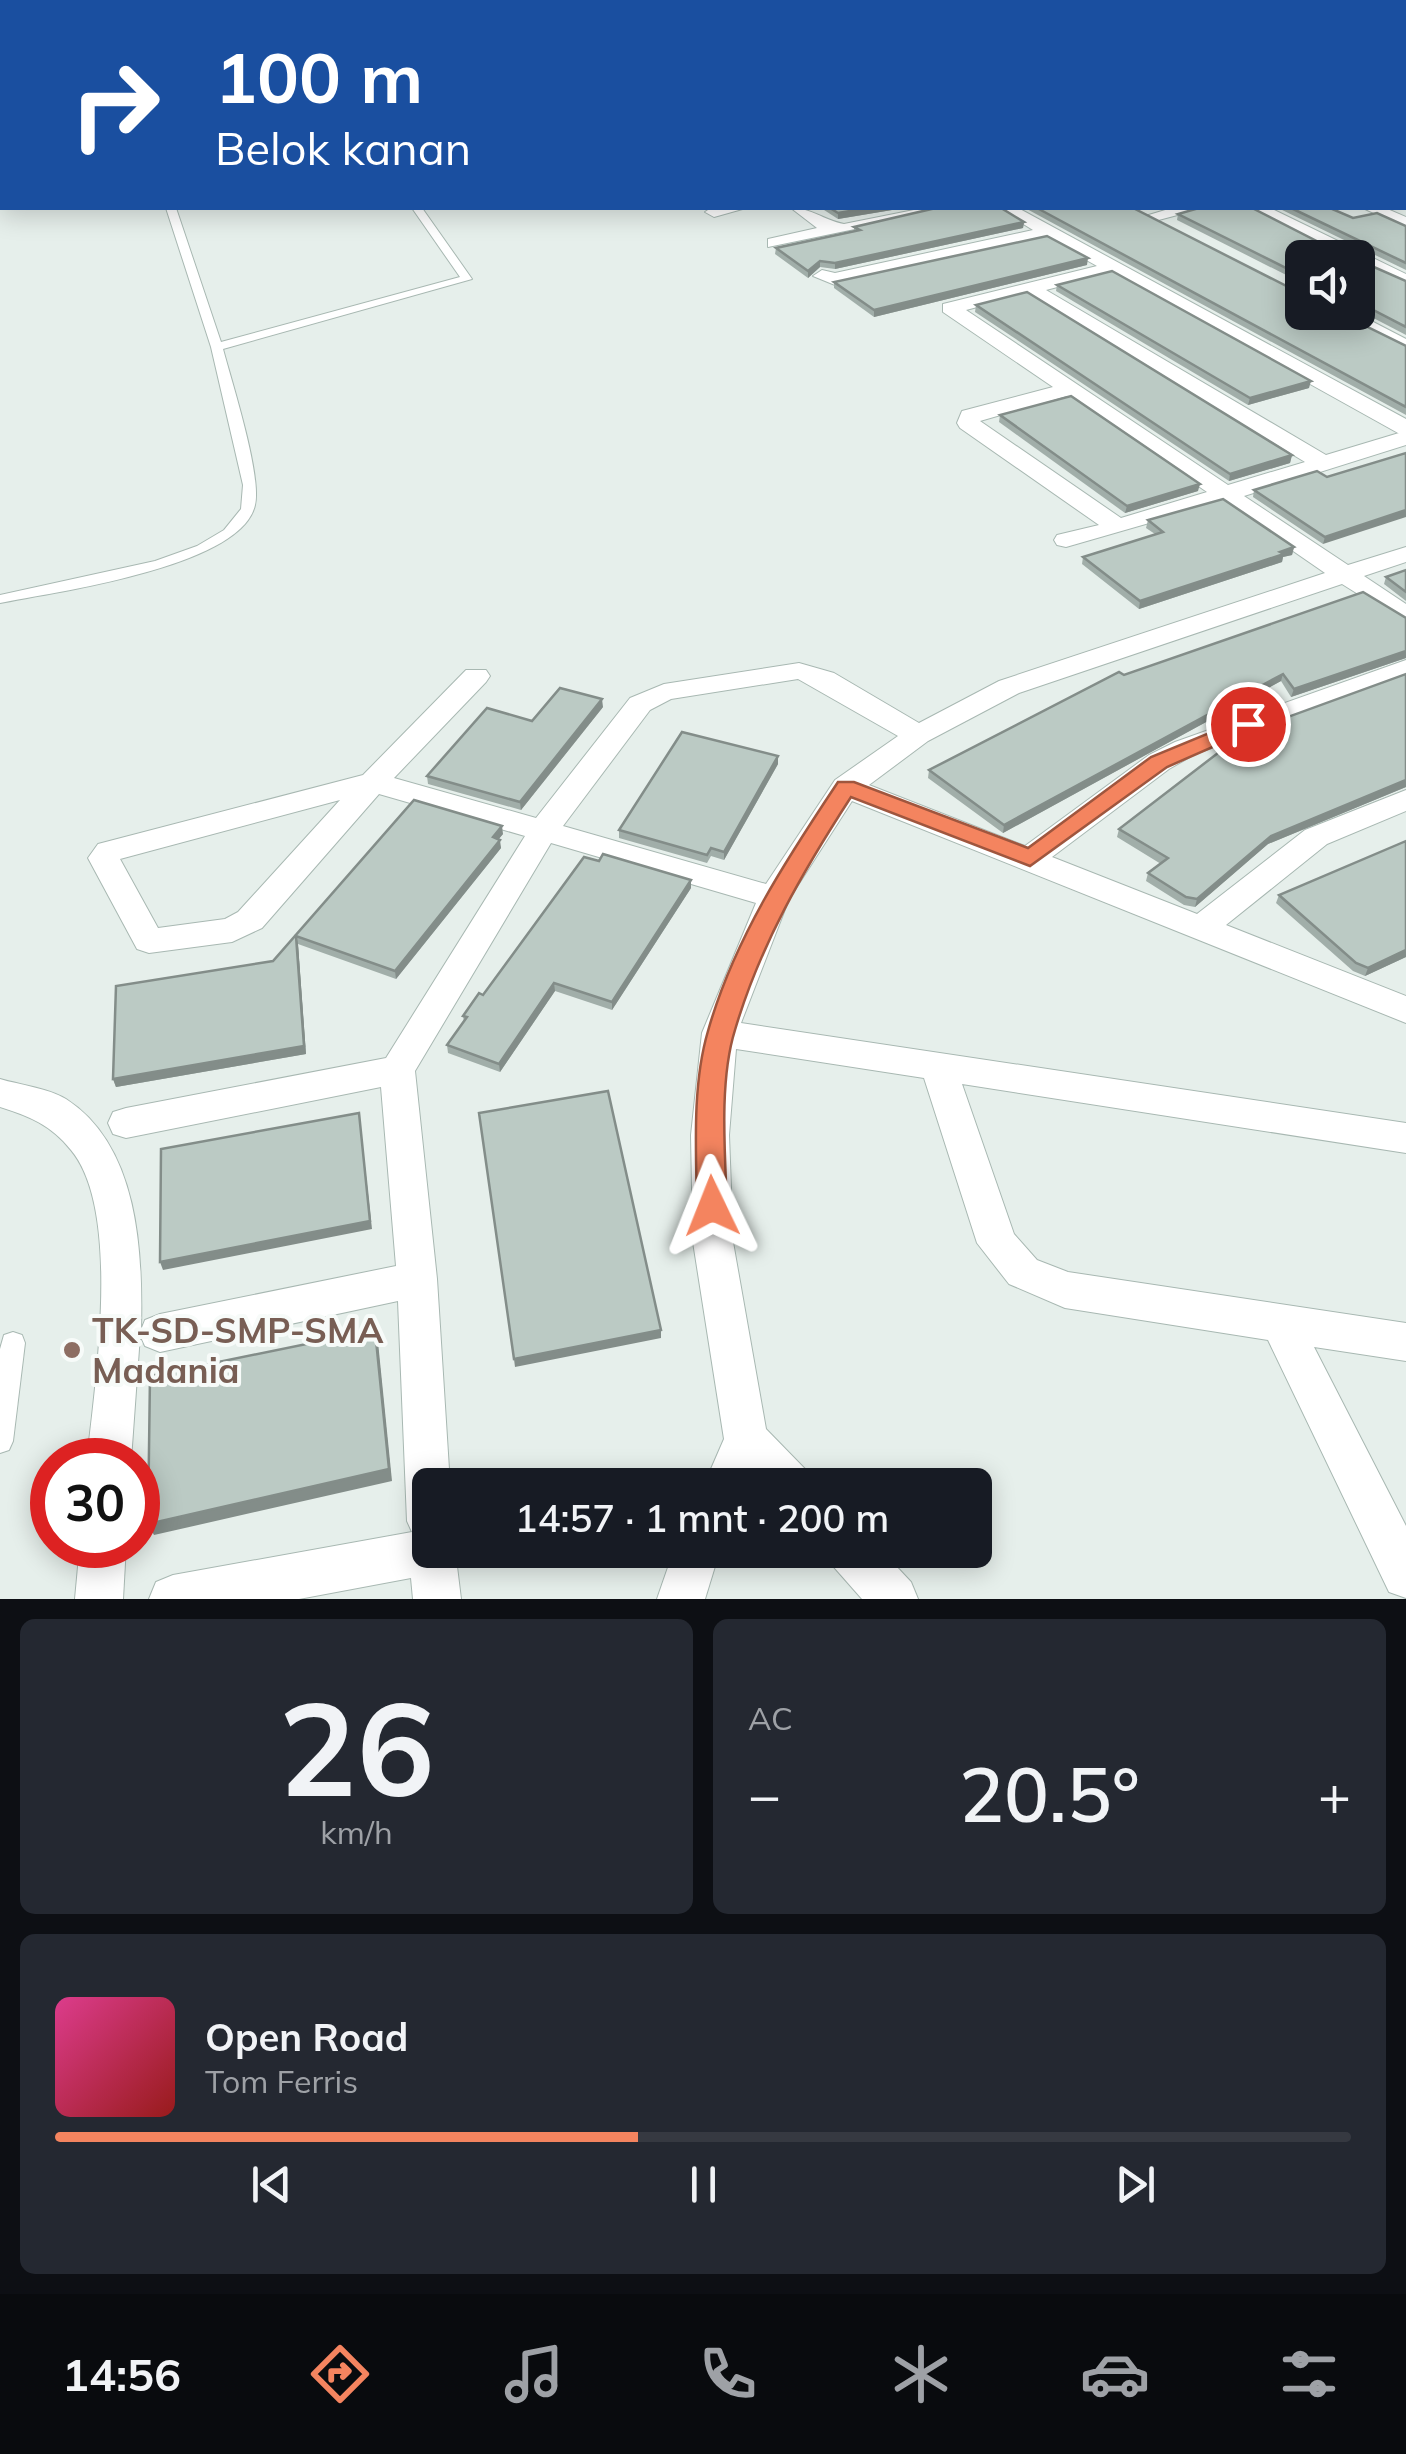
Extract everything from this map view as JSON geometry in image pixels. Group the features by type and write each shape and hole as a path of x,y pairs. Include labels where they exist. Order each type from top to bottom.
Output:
{"street":[{"path":"714,212 726,210"},
{"path":"802,210 835,229"},
{"path":"774,242 936,210"},
{"path":"1010,210 1406,428"},
{"path":"1136,210 1184,234"},
{"path":"1151,217 1186,210"},
{"path":"1260,210 1406,281"},
{"path":"1377,210 1406,223"},
{"path":"822,276 835,279 1050,232"},
{"path":"1114,267 950,308 1066,390 1406,616"},
{"path":"1028,287 1325,464"},
{"path":"1373,330 1406,347"},
{"path":"1066,390 970,416 968,423 1118,527"},
{"path":"1066,540 1406,438"},
{"path":"734,1468 746,1440 713,1242 710,1135 720,1033 774,897 846,787 918,735 966,708 1056,668 1406,554"},
{"path":"1030,858 1159,762 1186,748 1406,668"},
{"path":"427,1468 418,1279 397,1070 542,831 640,704 664,692 799,672 824,679 918,735"},
{"path":"476,676 373,782 250,920 232,930 149,941 104,858 118,845 373,782 774,897"},
{"path":"846,787 1390,1003 1406,982"},
{"path":"1202,927 1316,837 1406,800"},
{"path":"720,1033 1406,1138"},
{"path":"939,1069 998,1243 1024,1272 1064,1290 1406,1342"},
{"path":"126,1123 397,1070"},
{"path":"0,1093 29,1096 56,1112 89,1150 116,1206 124,1262 111,1438"},
{"path":"160,1332 418,1279"},
{"path":"1281,1322 1406,1574"},
{"path":"746,1440 772,1468"},
{"path":"173,1599 412,1554"},
{"path":"99,1599 101,1568"},
{"path":"434,1568 437,1599"},
{"path":"681,1599 691,1568"},
{"path":"866,1568 894,1599"}],"lane":[{"path":"0,598 159,565 202,549 230,533 248,509 250,485 217,347 171,210"},
{"path":"217,347 467,278 469,274 419,210"},
{"path":"0,1441 13,1344"}],"building":[{"path":"927,210 1004,210 1024,222 835,263 820,261 808,271 776,248 860,230 854,227"},
{"path":"1041,210 1137,210 1285,285 1285,330 1374,330 1406,346 1406,407"},
{"path":"1192,210 1256,210 1315,240 1285,240 1285,268 1178,214"},
{"path":"1295,210 1335,210 1353,218 1377,213 1406,226 1406,263 1375,248 1375,240 1358,240"},
{"path":"1047,236 1088,258 874,310 834,282"},
{"path":"1375,267 1406,281 1406,327 1375,311"},
{"path":"1112,271 1311,381 1250,398 1057,285"},
{"path":"1027,292 1292,455 1230,474 976,305"},
{"path":"1071,396 1200,484 1127,506 1000,415"},
{"path":"1406,453 1406,510 1325,537 1254,490 1317,471 1327,477"},
{"path":"1223,499 1294,547 1280,552 1284,554 1140,601 1083,557 1163,532 1148,520"},
{"path":"1406,570 1406,592 1386,577"},
{"path":"1363,592 1406,618 1406,651 1294,689 1283,674 1004,825 929,770 1119,672 1124,675"},
{"path":"1406,674 1406,780 1271,836 1197,899 1186,897 1148,873 1168,858 1119,829 1244,733"},
{"path":"560,688 602,699 520,802 427,776 487,708 532,721"},
{"path":"682,732 778,756 724,852 711,848 707,855 619,830"},
{"path":"414,800 502,826 493,837 500,840 395,971 296,936 304,1046 113,1079 116,986 273,961"},
{"path":"1406,841 1406,950 1368,968 1356,963 1279,895"},
{"path":"603,854 691,880 612,1002 554,983 499,1064 447,1045 479,993 483,995 584,857 599,861"},
{"path":"608,1091 661,1330 514,1359 479,1113"},
{"path":"359,1113 370,1221 160,1262 161,1149"},
{"path":"375,1330 389,1469 160,1521 160,1438 149,1438 150,1376"}],"place":[{"name":"TK-SD-SMP-SMA Madania","path":"72,1350"}],"route":[{"path":"712,1206 710,1135 720,1033 774,897 846,787 1030,858 1159,762 1248,724"}]}
